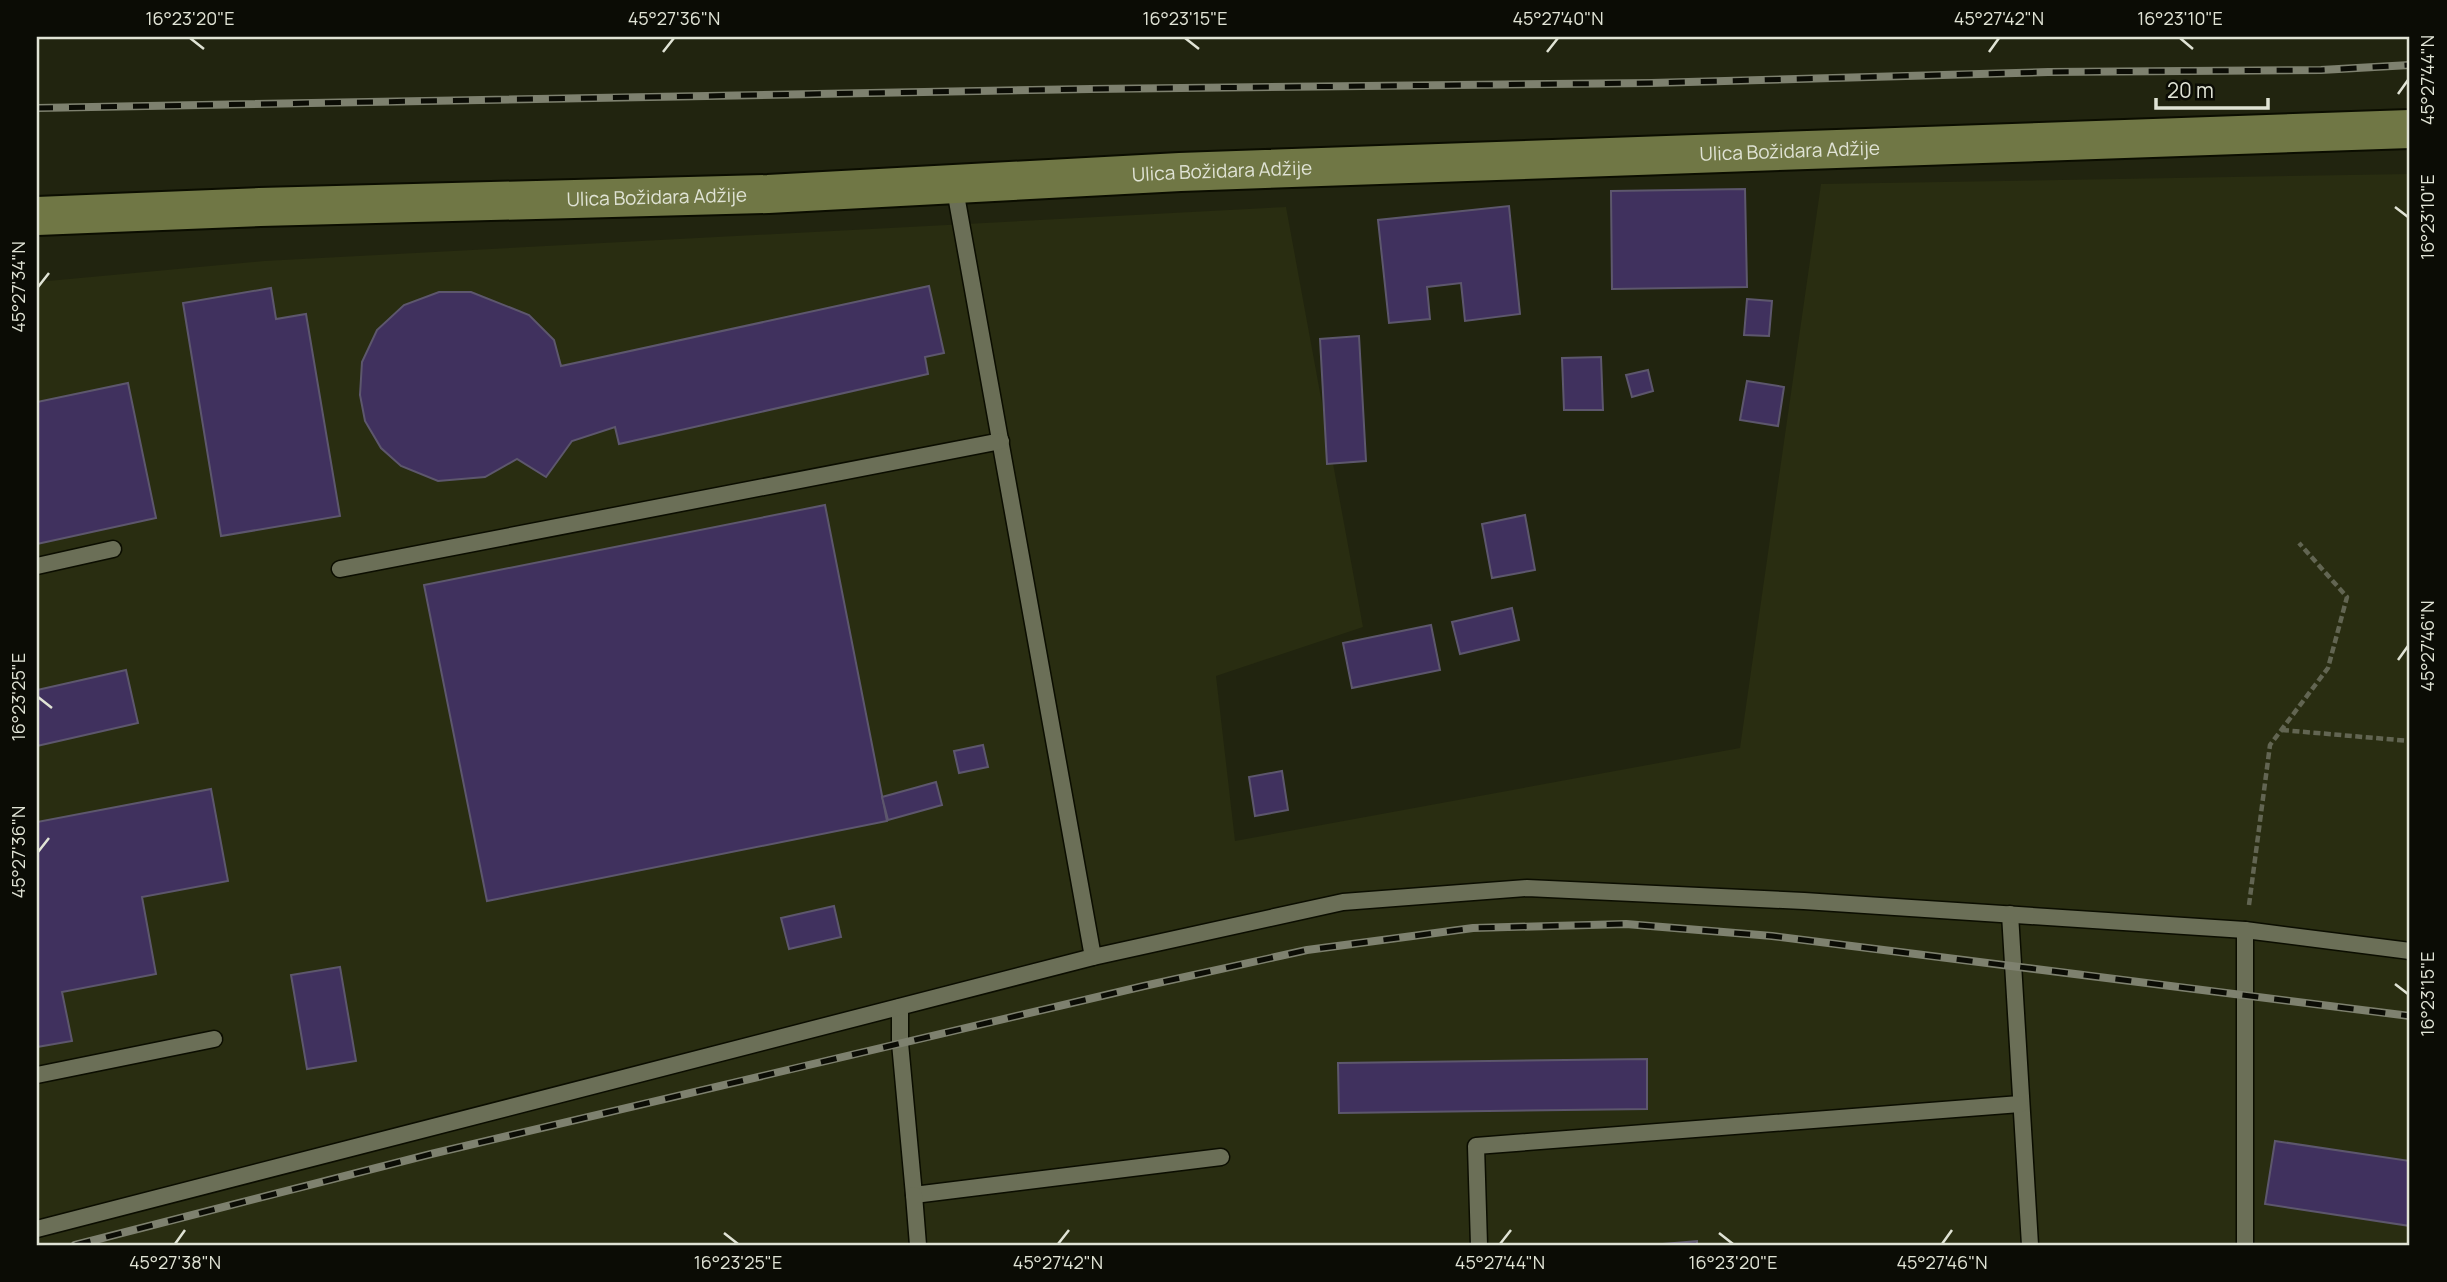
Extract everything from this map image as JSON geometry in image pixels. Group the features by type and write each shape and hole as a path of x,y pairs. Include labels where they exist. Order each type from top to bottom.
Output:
{"main road":[{"name":"Ulica Božidara Adžije","path":"37,216 260,206 768,194 1180,172 2410,129"}],"lane":[{"path":"954,183 1093,957"},
{"path":"340,569 1000,441"},
{"path":"37,566 113,549"},
{"path":"37,1229 1093,957 1343,902 1527,888 1804,901 2245,930 2410,951"},
{"path":"2010,914 2030,1245"},
{"path":"2245,930 2245,1245"},
{"path":"900,1007 900,1043 918,1245"},
{"path":"37,1075 214,1039"},
{"path":"1479,1245 1476,1146 2020,1104"},
{"path":"914,1195 1221,1157"}],"path":[{"path":"2245,930 2270,745 2328,668 2347,597 2300,543"},
{"path":"2281,729 2410,741"}],"shaded area":[{"path":"2410,174 2410,1245 37,1245 37,282 264,261 1286,207 1363,627 1216,676 1235,841 1740,748 1821,184"}],"building":[{"path":"1745,189 1747,287 1612,289 1611,191"},
{"path":"1509,206 1520,314 1465,321 1461,283 1427,287 1430,319 1389,323 1378,220"},
{"path":"929,286 944,353 925,357 928,374 619,444 615,427 572,441 546,477 517,459 485,477 438,481 401,466 381,448 365,421 360,395 362,362 377,330 404,305 439,292 471,292 529,315 554,340 561,366"},
{"path":"271,288 276,319 306,314 340,516 221,536 183,303"},
{"path":"1747,299 1772,301 1769,336 1744,335"},
{"path":"1359,336 1366,461 1327,464 1320,339"},
{"path":"1601,357 1603,410 1564,410 1562,358"},
{"path":"1648,370 1653,391 1632,397 1626,375"},
{"path":"1747,381 1784,387 1778,426 1740,420"},
{"path":"128,383 156,518 37,544 37,402"},
{"path":"825,505 887,821 487,901 424,585"},
{"path":"1525,515 1535,570 1492,578 1482,524"},
{"path":"1512,608 1519,640 1460,654 1452,622"},
{"path":"1431,625 1440,670 1352,688 1343,643"},
{"path":"126,670 138,723 37,746 37,690"},
{"path":"983,745 988,767 959,773 954,751"},
{"path":"1282,771 1288,810 1255,816 1249,777"},
{"path":"936,782 942,805 888,820 882,797"},
{"path":"211,789 228,881 142,897 156,974 62,992 72,1041 37,1047 37,822"},
{"path":"834,906 841,937 789,949 781,918"},
{"path":"340,967 356,1061 307,1069 291,975"},
{"path":"1647,1059 1647,1109 1339,1113 1338,1063"},
{"path":"2275,1141 2410,1161 2410,1226 2265,1204"},
{"path":"1697,1241 1697,1245 1651,1245"}],"railway":[{"path":"37,108 1091,89 1651,83 2048,72 2321,70 2410,65"},
{"path":"75,1245 431,1154 1144,986 1307,950 1473,928 1626,924 1772,936 2410,1016"}]}
